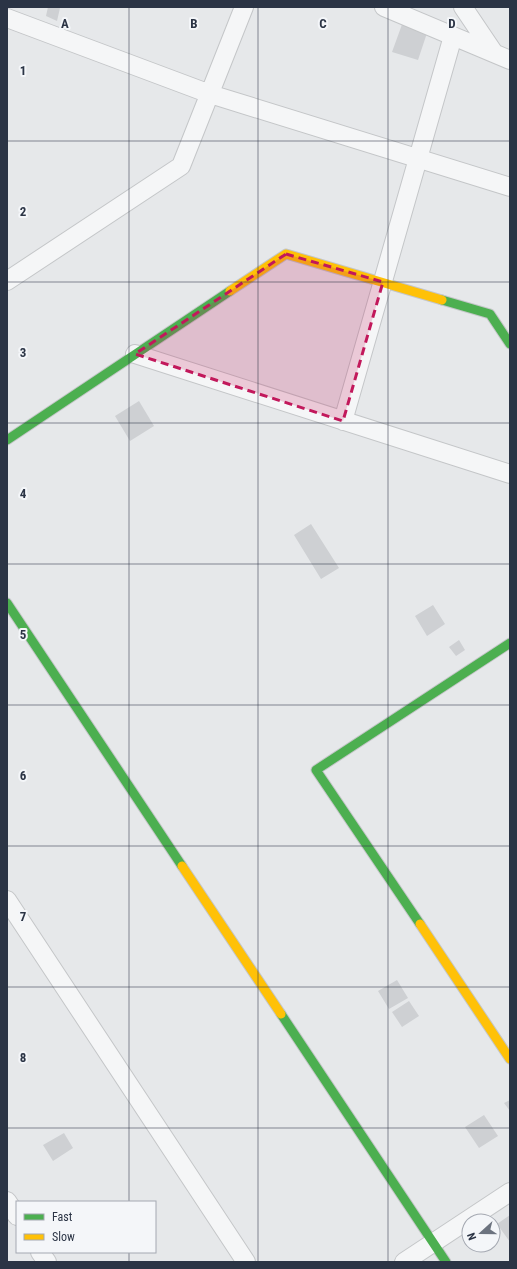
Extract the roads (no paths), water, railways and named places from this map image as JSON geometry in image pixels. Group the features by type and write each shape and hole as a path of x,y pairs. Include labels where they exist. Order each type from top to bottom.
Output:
{"street":[{"path":"7,282 181,166 244,7"},
{"path":"384,7 510,60"},
{"path":"463,7 494,53"},
{"path":"7,18 210,94 510,187"},
{"path":"344,421 453,36"},
{"path":"7,440 286,254 490,314 510,344"},
{"path":"135,354 510,474"},
{"path":"7,603 446,1262"},
{"path":"510,643 316,770 510,1059"},
{"path":"7,900 246,1262"},
{"path":"404,1262 510,1192"},
{"path":"7,1201 16,1214"},
{"path":"432,1262 433,1243"},
{"path":"41,1253 47,1262"}]}
